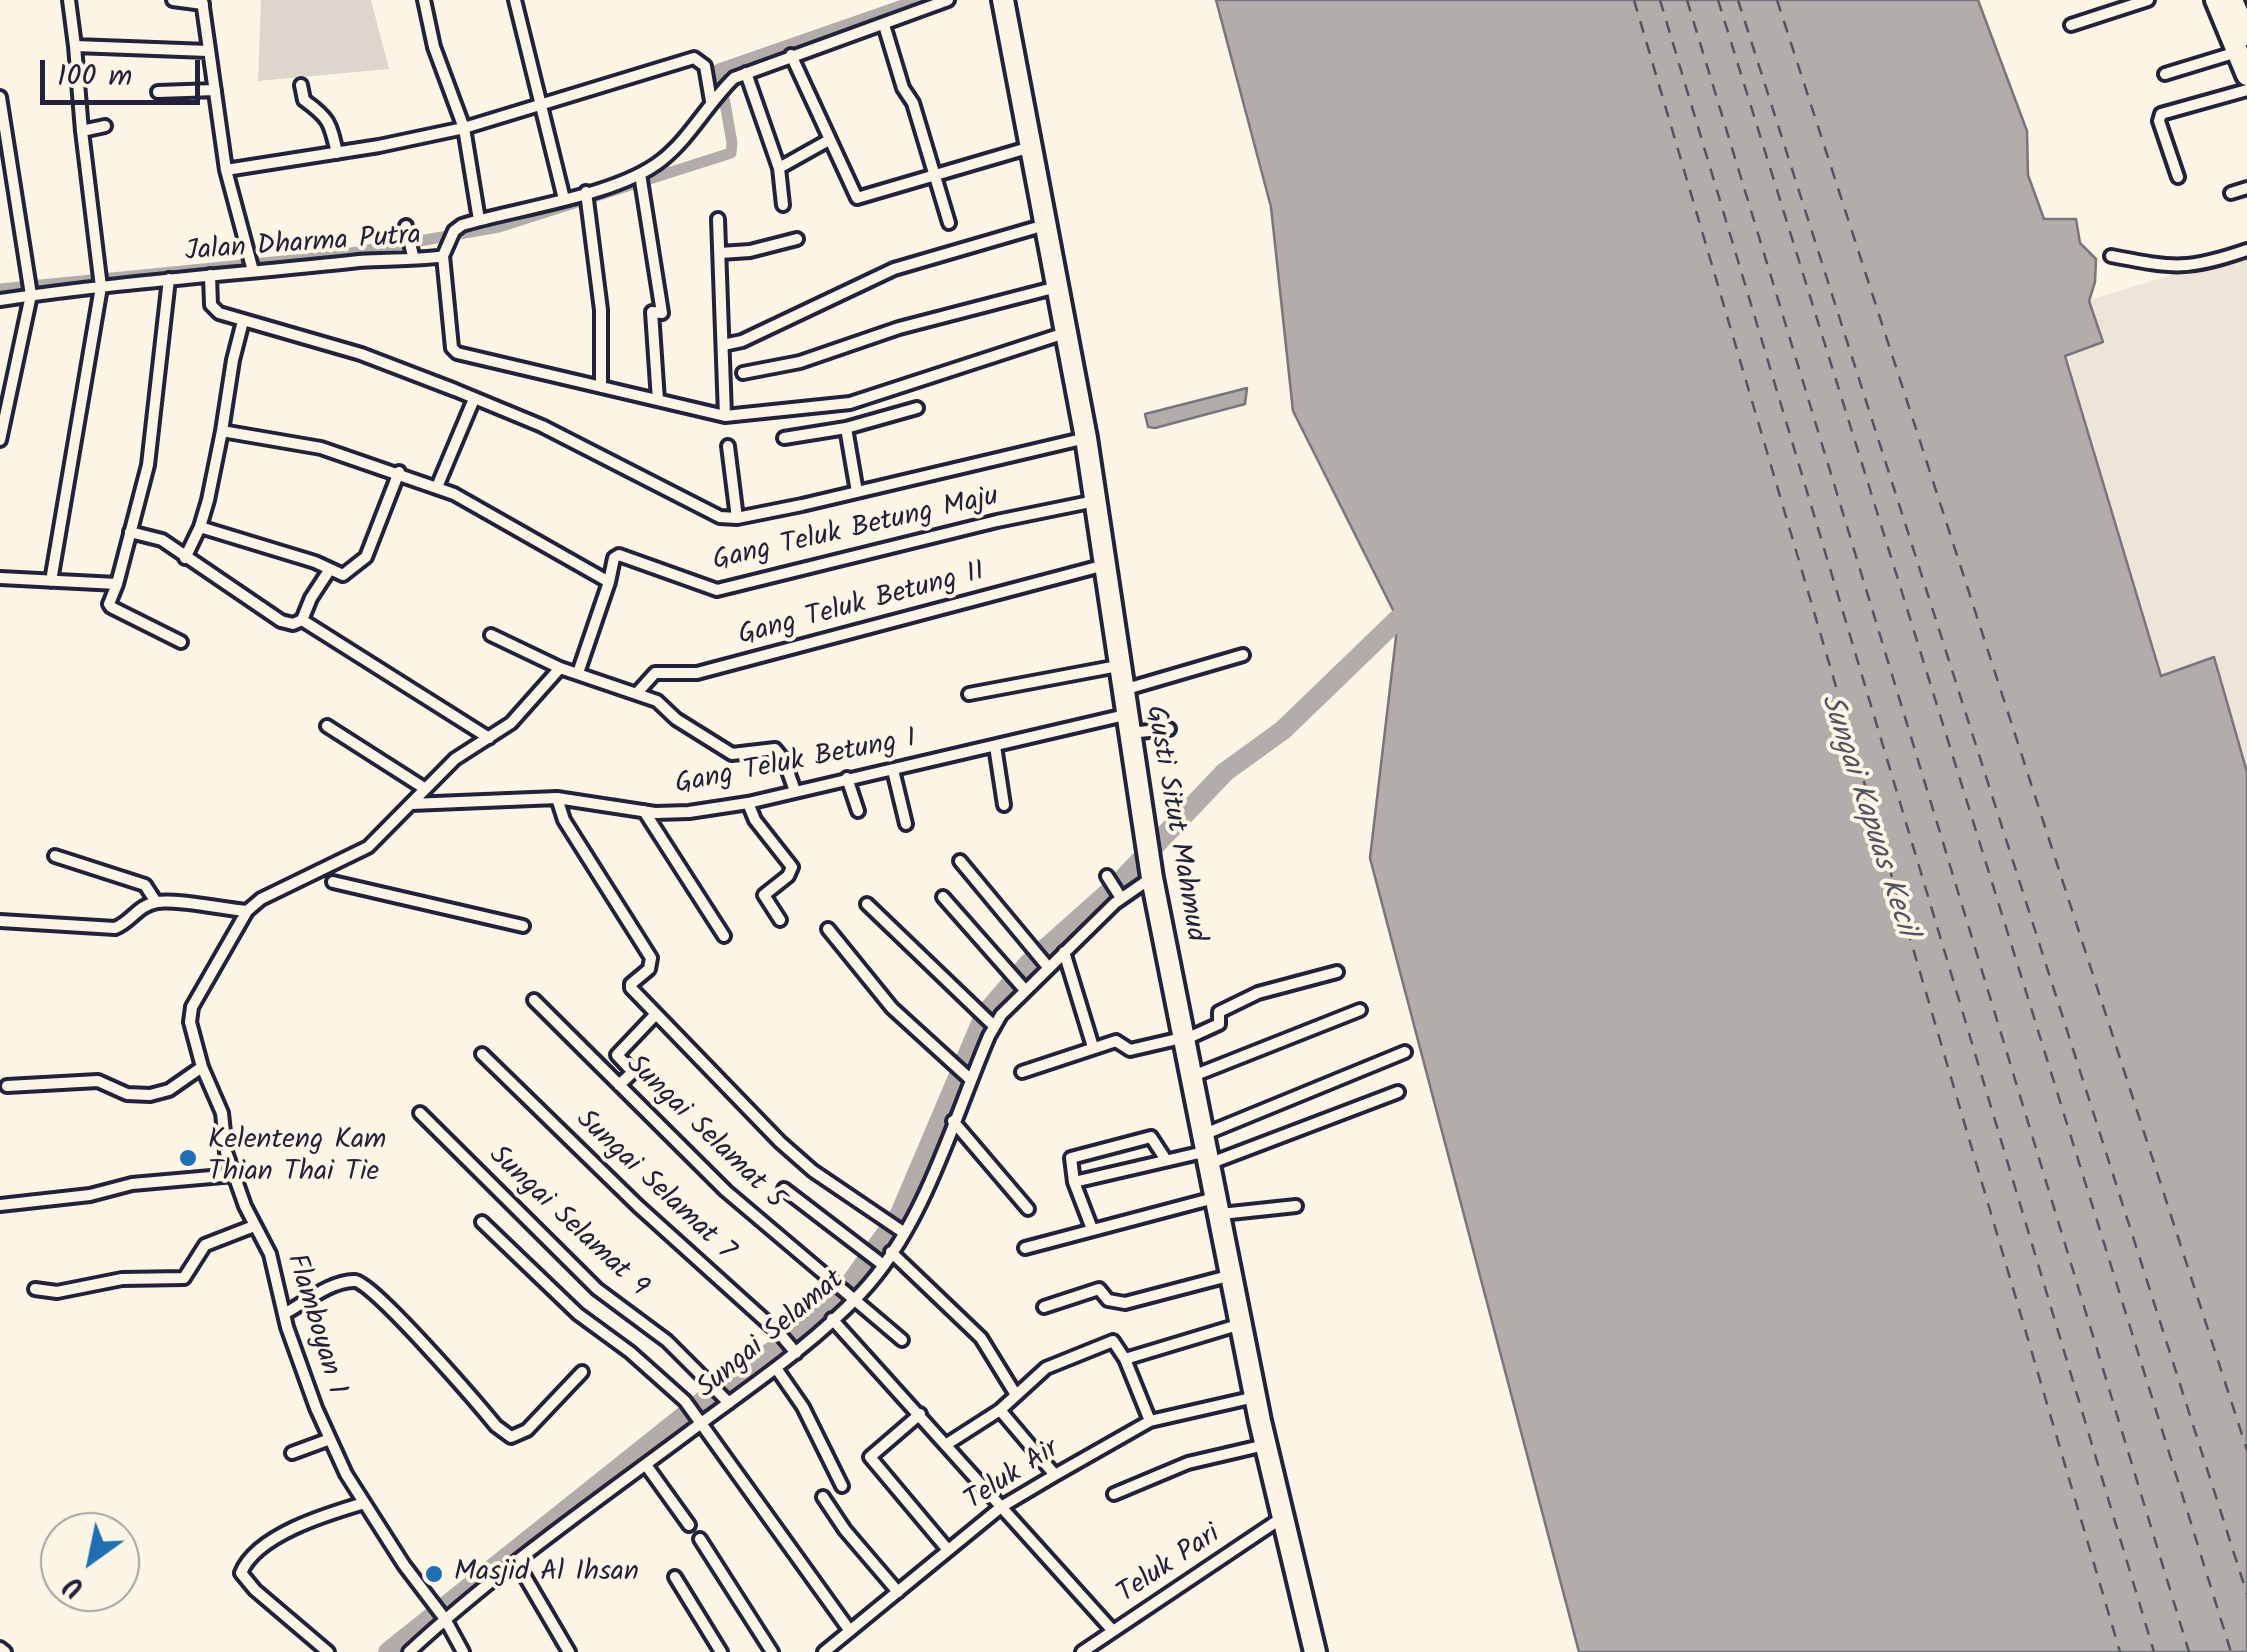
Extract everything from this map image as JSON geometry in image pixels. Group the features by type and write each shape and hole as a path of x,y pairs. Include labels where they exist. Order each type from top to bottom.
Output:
{"highway":[{"name":"Gusti Situt Mahmud","path":"1003,0 1086,438 1151,873 1266,1445 1315,1652"},
{"path":"2216,0 2242,44"},
{"path":"2232,0 2247,76"}],"street":[{"path":"51,581 101,281 69,0"},
{"path":"173,0 203,2 226,170 251,265"},
{"path":"424,0 434,47 464,128 479,220"},
{"path":"516,0 564,199"},
{"name":"Jalan Dharma Putra","path":"0,300 101,281 210,275 251,265 412,248 434,259 443,256 452,237 479,220 642,181 672,151 713,99 740,76 948,0"},
{"path":"2071,24 2148,0"},
{"path":"884,25 936,173 949,223"},
{"path":"2166,74 2242,44"},
{"path":"75,46 208,51"},
{"path":"791,55 856,198 1032,146"},
{"path":"226,170 464,128 694,58 705,66 713,99"},
{"path":"740,76 778,168 783,205"},
{"path":"301,85 304,100 320,110 330,123 337,153"},
{"path":"158,92 216,90"},
{"path":"2178,177 2159,121 2161,114 2247,90"},
{"path":"0,97 31,292 0,440"},
{"path":"82,131 105,126"},
{"path":"778,168 829,140"},
{"path":"642,181 662,312 652,312 658,400"},
{"path":"2231,193 2247,188"},
{"path":"586,192 601,310 602,387"},
{"path":"718,219 725,416"},
{"path":"723,345 742,341 894,269 1046,225"},
{"path":"406,226 412,248"},
{"path":"720,254 797,240"},
{"path":"2111,256 2170,268 2192,267 2247,250"},
{"path":"443,256 454,350 725,416 850,403 1065,333"},
{"path":"210,275 212,308 361,354 474,398 542,426 720,517 737,518 858,492 1086,438"},
{"path":"169,279 148,465 110,606 181,642"},
{"path":"743,373 800,362 900,328 1058,287"},
{"path":"185,558 200,527 243,320"},
{"path":"437,487 474,398"},
{"path":"784,438 846,428 917,408"},
{"path":"846,428 858,492"},
{"path":"222,431 321,448 437,487 609,582 578,673"},
{"path":"728,446 737,518"},
{"path":"200,527 345,575 366,557 398,472"},
{"name":"Gang Teluk Betung Maju","path":"609,582 614,558 619,555 717,590 1095,500"},
{"path":"130,532 156,537 280,621 293,624 302,620 330,569"},
{"name":"Gang Teluk Betung II","path":"636,693 655,673 697,673 1104,565"},
{"path":"0,578 117,584"},
{"path":"302,620 489,738"},
{"path":"491,635 560,668 657,701 676,719 732,754 775,749 784,760 795,791"},
{"path":"1122,690 1244,655"},
{"path":"969,694 1118,666"},
{"path":"0,921 115,928 136,911 156,902 247,911 290,883 333,866 368,846 456,759 511,722 560,668"},
{"name":"Gang Teluk Betung I","path":"411,804 556,798 644,812 689,812 748,803 996,746 1126,724 1169,729"},
{"path":"327,726 424,788"},
{"path":"996,746 1004,805"},
{"path":"893,770 906,824"},
{"path":"848,778 858,811"},
{"path":"556,798 564,820 651,958 649,969 630,986 780,1142 813,1171 900,1230"},
{"path":"748,803 755,820 792,867 788,876 764,895 780,920"},
{"path":"644,812 724,936"},
{"path":"55,856 145,885 156,902"},
{"path":"960,861 1047,963"},
{"path":"333,866 331,886 523,926"},
{"name":"Sungai Selamat","path":"409,1652 445,1619 646,1465 725,1398 776,1368 793,1349 832,1319 875,1258 891,1252 900,1230 916,1211 987,1019 1064,952 1114,886 1151,873"},
{"path":"943,897 1023,987"},
{"path":"867,904 987,1019"},
{"name":"Flamboyan 1","path":"247,911 198,995 190,1022 202,1067 222,1113 226,1152 254,1226 270,1254 284,1314 330,1438 364,1503 445,1619 463,1652"},
{"path":"828,929 892,1008 968,1076"},
{"path":"1064,952 1094,1047"},
{"path":"1022,1072 1118,1041 1130,1050 1186,1038 1219,1024 1218,1012 1258,993 1337,972"},
{"name":"Sungai Selamat 5","path":"534,1000 726,1191 902,1340"},
{"path":"1193,1076 1360,1010"},
{"path":"619,1086 634,1072 618,1055 655,1015"},
{"path":"1208,1149 1405,1052"},
{"name":"Sungai Selamat 7","path":"482,1054 793,1349"},
{"path":"7,1086 98,1080 127,1094 150,1095 168,1090 202,1067"},
{"path":"1074,1182 1208,1149 1398,1092"},
{"name":"Sungai Selamat 9","path":"420,1114 597,1289 667,1342 725,1398"},
{"path":"952,1121 1028,1209"},
{"path":"1092,1229 1074,1182 1071,1158 1150,1137 1166,1160"},
{"path":"0,1205 90,1195 132,1184 234,1175"},
{"path":"784,1189 875,1258"},
{"path":"1025,1248 1092,1229 1219,1206 1296,1206"},
{"path":"482,1222 578,1314 685,1401 850,1631"},
{"path":"35,1289 57,1292 122,1279 184,1278 205,1245 254,1226"},
{"path":"891,1252 981,1338 1016,1395"},
{"path":"1044,1306 1099,1289 1108,1300 1124,1302 1232,1275"},
{"path":"284,1314 338,1285 360,1281 511,1437 527,1430 582,1372"},
{"path":"832,1319 1113,1631"},
{"path":"1125,1360 1242,1324"},
{"path":"947,1444 1000,1410 1046,1368 1110,1341 1116,1342 1125,1360 1150,1422"},
{"path":"776,1368 803,1407 842,1486"},
{"name":"Teluk Air","path":"824,1652 1001,1508 1055,1475 1150,1422 1256,1396"},
{"path":"1000,1410 1055,1475"},
{"path":"920,1414 870,1457 948,1550"},
{"path":"292,1453 330,1438"},
{"path":"1114,1494 1188,1463 1266,1445"},
{"path":"646,1465 689,1525"},
{"path":"823,1497 898,1592"},
{"path":"328,1652 264,1598 241,1572 254,1550 277,1537 364,1503"},
{"name":"Teluk Pari","path":"1082,1652 1283,1518"},
{"path":"700,1538 772,1652"},
{"path":"516,1563 569,1652"},
{"path":"675,1577 721,1652"}],"shaded area":[{"path":"261,0 371,0 389,69 258,81"},
{"path":"2247,252 2245,773 2214,658 2161,677 2065,356 2103,342 2089,300"}],"water":[{"name":"Sungai Kapuas Kecil","path":"1216,0 1978,0 2027,131 2028,175 2044,219 2076,219 2080,243 2096,259 2089,301 2103,342 2065,356 2161,676 2214,657 2247,772 2247,1652 1579,1652 1370,858 1398,620 1293,411 1271,207"},
{"path":"1247,388 1245,404 1148,427 1145,414"}],"waterway":[{"path":"0,289 334,256 499,227 731,153 719,69 917,0"},
{"path":"388,1652 714,1392 791,1338 847,1288 900,1214 985,1014 1028,964 1118,884 1225,772 1283,730 1398,619"}],"ferry route":[{"path":"1634,0 2120,1652"},
{"path":"1660,0 2154,1652"},
{"path":"1687,0 2189,1652"},
{"path":"1718,0 2231,1652"},
{"path":"1738,0 2247,1594"},
{"path":"1777,0 2247,1450"}],"place":[{"name":"Kelenteng Kam Thian Thai Tie","path":"188,1158"},
{"name":"Masjid Al Ihsan","path":"434,1574"}]}
